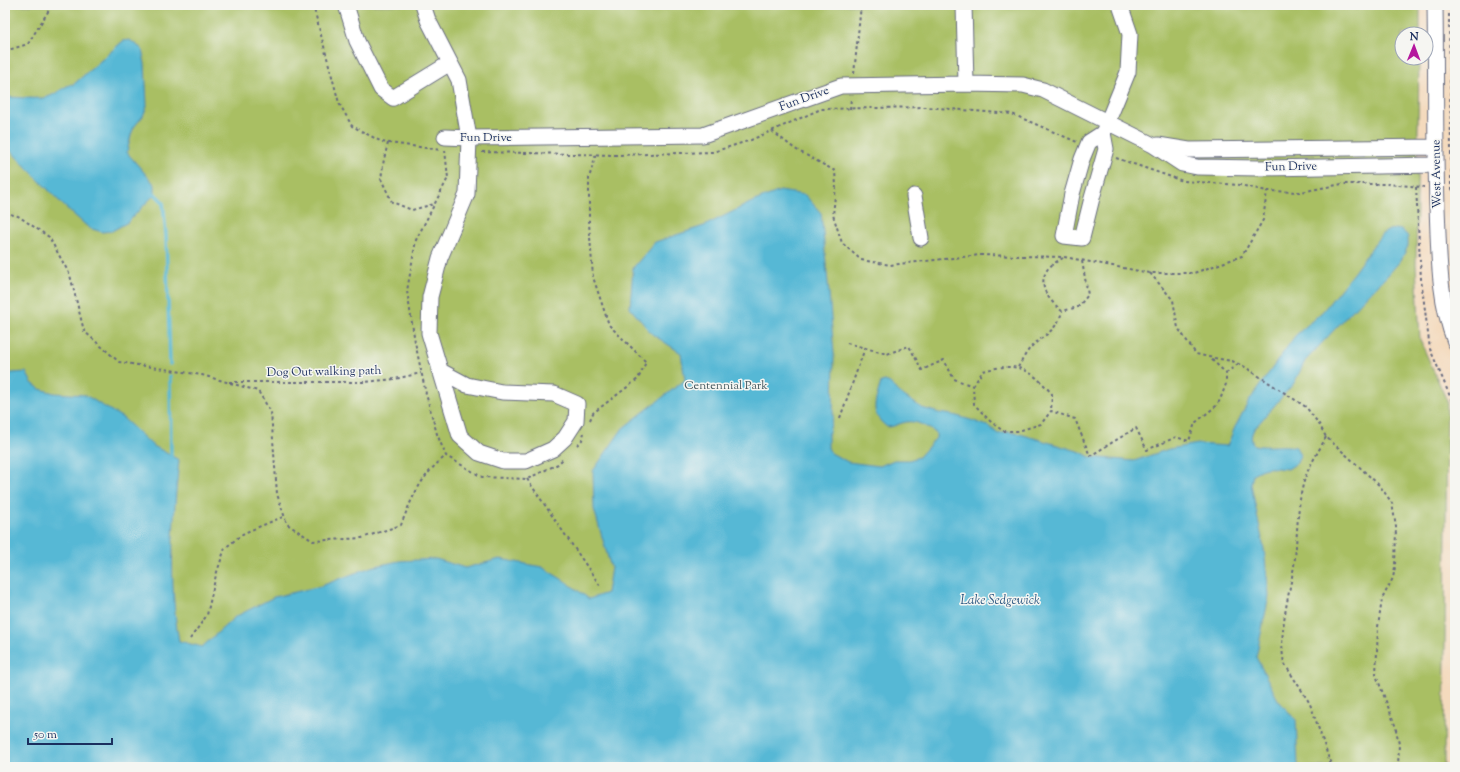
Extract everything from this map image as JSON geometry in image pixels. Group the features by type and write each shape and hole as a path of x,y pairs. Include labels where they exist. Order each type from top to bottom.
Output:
{"street":[{"path":"346,5 357,41 381,89 393,98 450,62"},
{"path":"423,5 428,20 459,80 469,145 467,194 440,258 430,297 429,333 439,370 460,436 479,453 503,461 526,461 553,449 565,438 576,421 577,404 554,394 502,392 467,385 439,370"},
{"path":"964,5 966,84"},
{"path":"1106,127 1089,142 1072,194 1064,236 1082,238 1106,149 1106,127 1128,72 1130,34 1120,5"},
{"name":"West Avenue","path":"1435,5 1436,165 1444,187 1440,281 1446,315 1455,342"},
{"name":"Fun Drive","path":"445,144 469,145 703,135 841,86 966,84 1023,85 1043,90 1106,127 1152,145 1182,164 1197,167 1259,168 1436,165"},
{"name":"Fun Drive","path":"1152,145 1189,150 1436,148"},
{"path":"1072,194 1092,198"},
{"path":"914,196 921,238"}],"path":[{"path":"5,51 28,44 49,10 50,5"},
{"path":"313,5 339,103 352,126 382,142 469,145 596,154 713,152 751,140 821,109 926,107 1012,114 1088,147"},
{"path":"850,109 861,5"},
{"path":"1444,187 1452,148 1449,13"},
{"path":"772,131 795,149 835,170 836,186 833,215 842,243 861,260 890,265 980,255 1064,257 1150,273 1194,273 1242,256 1263,220 1267,191"},
{"path":"388,143 381,179 392,202 412,210 434,204"},
{"path":"445,144 448,178 416,240 407,290 414,342 437,434 446,456 482,477 527,479 558,464 568,454"},
{"path":"587,426 593,413 638,379 646,362 609,325 593,277 589,223 589,178 596,154"},
{"path":"1104,154 1183,181 1240,185 1267,191 1301,192 1342,184 1384,184 1416,187 1444,187 1455,194"},
{"path":"1416,187 1421,279 1430,349 1455,408"},
{"path":"5,213 18,216 48,237 70,275 84,331 119,362 202,374 258,391 271,412 277,494 287,524 313,541 362,538 400,525 413,495 434,465 446,456"},
{"path":"1062,312 1048,299 1043,285 1048,269 1064,257"},
{"path":"1062,312 1078,307 1088,295 1082,261"},
{"path":"1150,273 1173,300 1178,328 1196,354 1209,358 1232,361 1256,373 1306,408 1319,424 1326,437 1380,486 1392,503 1396,527 1395,567 1393,578 1382,599 1378,627 1376,676 1395,725 1399,744 1398,767"},
{"path":"1018,367 1031,347 1052,331 1060,320 1062,312"},
{"path":"847,343 887,354 909,346 922,370 944,360 954,379 973,386"},
{"path":"840,418 865,348"},
{"path":"1051,411 1075,419 1090,456 1136,428 1148,450 1176,437 1188,441 1195,423 1216,406 1226,384 1226,373 1209,358"},
{"path":"1226,373 1238,364"},
{"path":"1000,367 1018,367 1039,378 1052,394 1051,411 1042,424 1018,431 1003,431 990,421 974,404 973,386 983,371 1000,367"},
{"name":"Dog Out walking path","path":"227,382 364,382 394,379 421,373"},
{"path":"572,450 582,440 584,433"},
{"path":"1326,437 1310,466 1302,490 1294,565 1284,620 1283,657 1284,663 1311,706 1329,759 1334,767"},
{"path":"527,479 601,587"},
{"path":"190,639 207,615 216,576 225,548 244,533 285,516"},
{"path":"1329,759 1329,767"}],"green space":[{"name":"Centennial Park","path":"5,5 1420,5 1420,26 1394,26 1394,66 1419,66 1416,265 1420,340 1447,401 1444,767 5,767"}],"water":[{"path":"130,40 142,49 145,64 147,106 143,116 134,127 127,152 155,185 155,194 128,222 112,231 102,232 89,228 64,206 5,145 5,97 43,98 52,95 67,86 74,84 123,41"},
{"name":"Lake Sedgewick","path":"780,191 805,195 821,213 834,354 833,417 828,435 828,448 831,453 848,462 880,466 894,460 909,460 919,457 936,438 936,433 918,423 906,422 887,427 881,422 875,411 875,406 881,382 885,381 890,383 898,392 922,408 971,420 990,427 998,434 1009,432 1020,434 1081,452 1090,457 1134,461 1169,449 1198,444 1227,446 1249,401 1295,336 1323,311 1381,235 1389,230 1396,229 1401,230 1406,234 1408,237 1408,246 1401,260 1305,361 1294,383 1254,429 1251,439 1254,445 1296,447 1300,455 1297,463 1288,469 1266,468 1258,471 1253,474 1251,484 1264,549 1269,596 1256,657 1278,700 1296,720 1298,767 5,767 5,376 12,373 26,372 32,383 40,389 54,393 85,395 123,418 152,445 179,460 173,528 173,573 179,641 202,647 235,617 274,597 321,586 371,567 399,561 436,559 465,568 500,559 542,567 568,583 589,599 607,593 611,568 594,509 593,471 623,428 685,380 681,353 652,334 630,308 633,268 655,242 704,226 752,202"}],"waterway":[{"path":"155,194 163,202 166,235 170,364"},
{"path":"170,376 171,459"}]}
